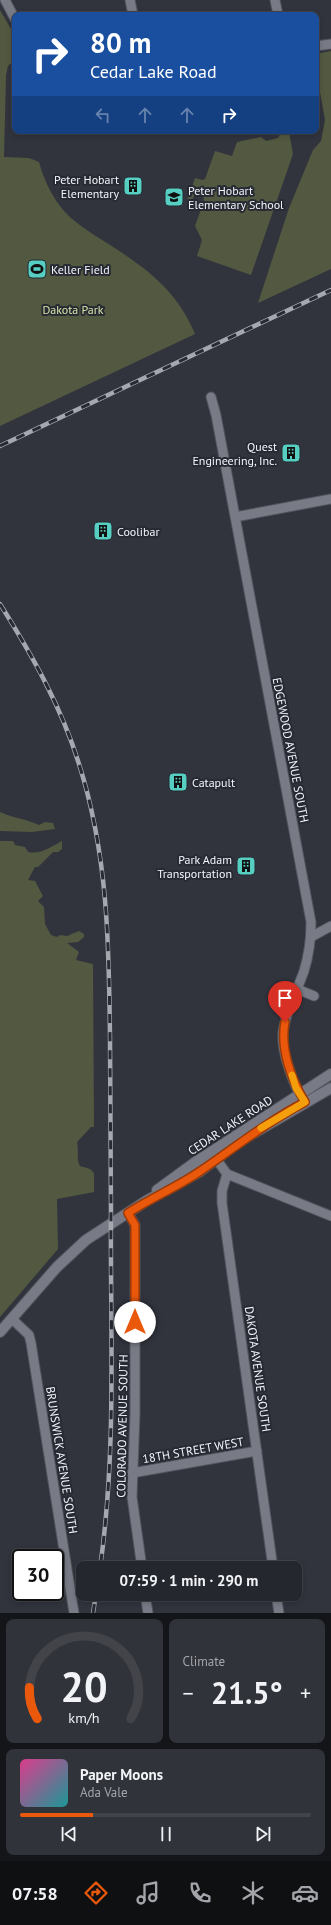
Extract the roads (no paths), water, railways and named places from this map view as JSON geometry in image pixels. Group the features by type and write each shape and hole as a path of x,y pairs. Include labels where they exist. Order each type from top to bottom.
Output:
{"street":[{"path":"5,0 12,13"},
{"path":"130,0 132,12"},
{"path":"275,0 277,12"},
{"path":"319,46 331,44"},
{"name":"EDGEWOOD AVENUE SOUTH","path":"210,397 216,415 311,922 311,937 304,969 289,1007 283,1033 283,1041 296,1086 302,1098"},
{"path":"235,518 331,499"},
{"path":"311,937 331,926"},
{"path":"297,989 314,996"},
{"name":"CEDAR LAKE ROAD","path":"0,1332 71,1253 86,1240 146,1201 199,1172 214,1155 240,1141 302,1098 331,1074"},
{"name":"CEDAR LAKE ROAD","path":"302,1098 331,1088"},
{"path":"214,1155 227,1174 331,1216"},
{"name":"DAKOTA AVENUE SOUTH","path":"227,1174 222,1191 222,1203 272,1561"},
{"name":"COLORADO AVENUE SOUTH","path":"128,1213 135,1225 135,1414 132,1497 141,1561"},
{"name":"BRUNSWICK AVENUE SOUTH","path":"12,1319 29,1335 32,1343 74,1613"},
{"name":"18TH STREET WEST","path":"132,1473 257,1451"},
{"path":"146,1601 148,1613"},
{"path":"277,1601 279,1613"}],"railway":[{"path":"0,446 331,290"},
{"path":"0,604 45,681 72,743 89,798 96,832 105,900 110,1003 112,1390 109,1479 101,1561"},
{"path":"93,1613 95,1601"}],"place":[{"name":"Peter Hobart Elementary","path":"133,186"},
{"name":"Peter Hobart Elementary School","path":"174,197"},
{"name":"Keller Field","path":"37,269"},
{"name":"Quest Engineering, Inc.","path":"291,453"},
{"name":"Coolibar","path":"103,531"},
{"name":"Catapult","path":"178,782"},
{"name":"Park Adam Transportation","path":"246,866"}],"park label":[{"name":"Dakota Park","path":"73,309"}]}
